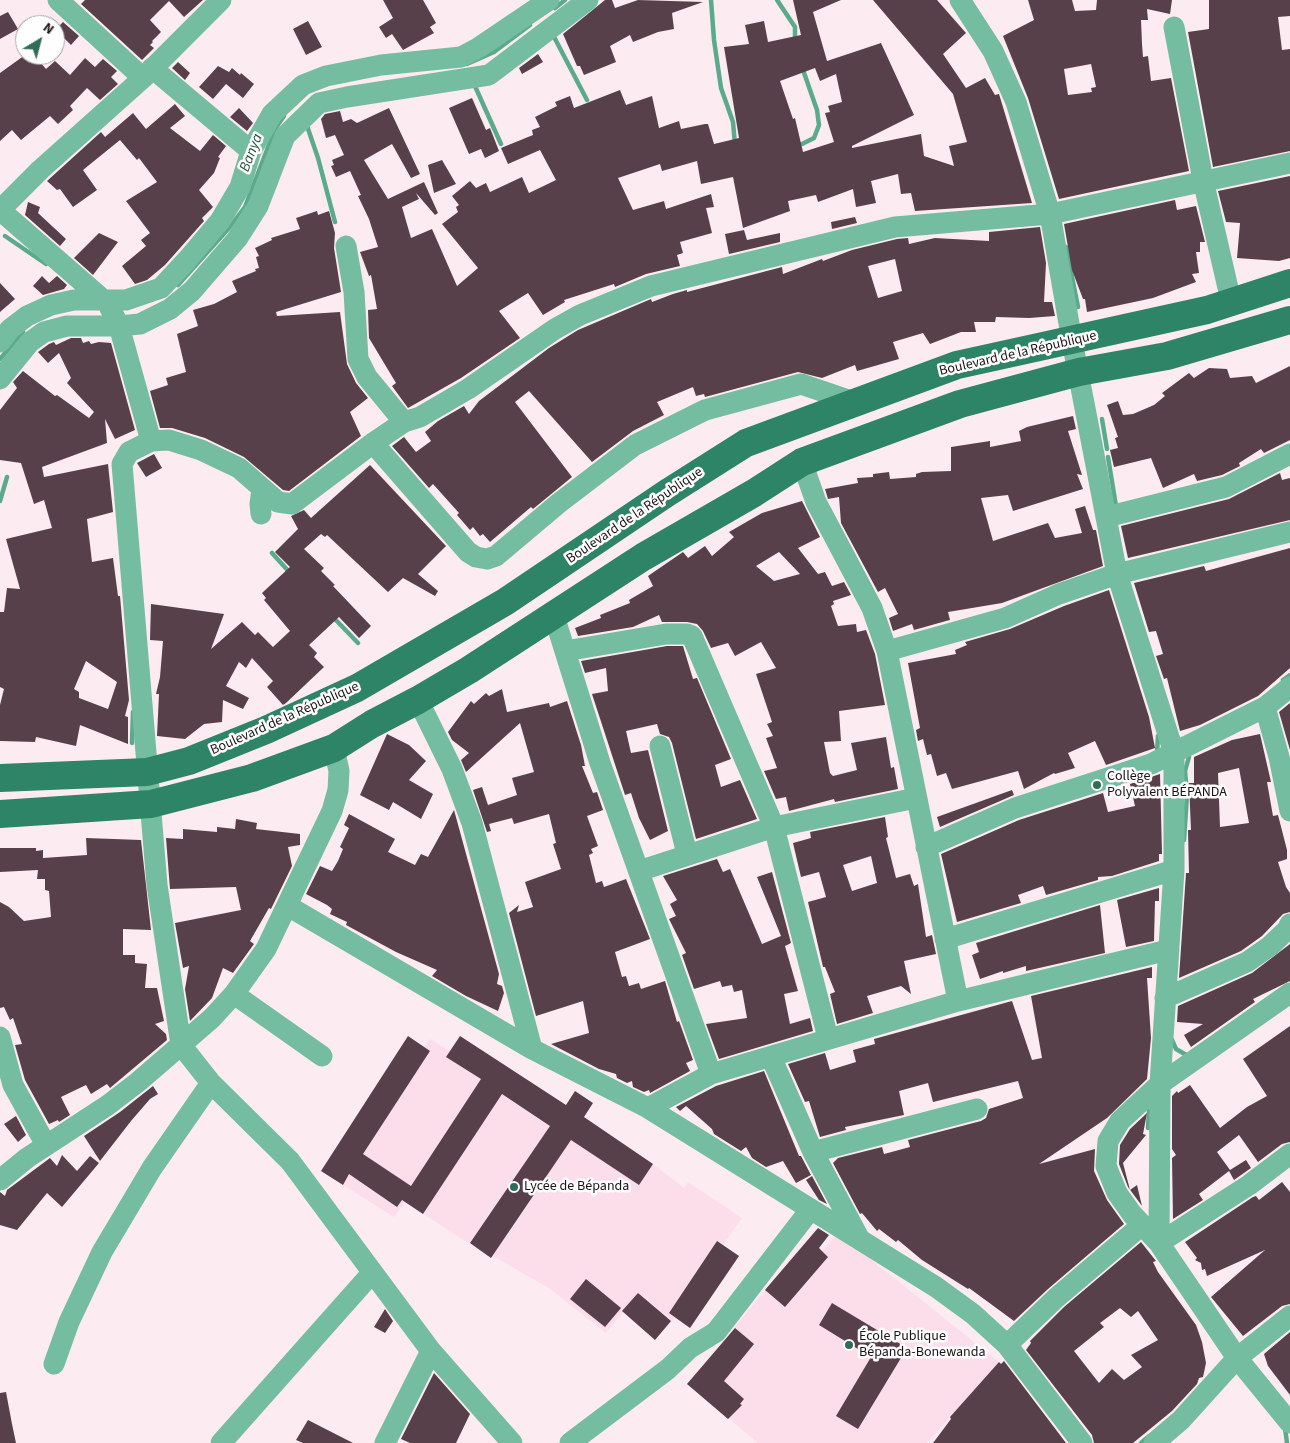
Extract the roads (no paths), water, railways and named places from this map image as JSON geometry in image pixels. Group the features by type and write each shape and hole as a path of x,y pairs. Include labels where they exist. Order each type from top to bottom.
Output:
{"main road":[{"name":"Boulevard de la République","path":"0,778 147,772 189,761 266,730 357,688 505,602 667,493 746,443 957,365 1207,310 1290,283"},
{"path":"0,814 151,804 252,778 334,748 372,724 418,700 554,616 643,557 754,493 802,462 960,404 1079,372 1167,356 1290,320"}],"street":[{"path":"58,0 147,73 251,151"},
{"path":"151,441 111,313 0,210 40,170 147,73 221,0"},
{"path":"0,379 30,342 44,332 111,313 126,300 161,288 188,260 224,216 240,187 251,151 272,114 303,85 326,76 381,65 461,56 478,48 549,0"},
{"path":"0,342 10,329 27,316 51,305 74,300 140,324 170,309 192,291 220,260 258,206 285,136 319,104 347,97 489,75 588,0"},
{"path":"960,0 993,51 1016,102 1050,214 1117,574 1174,753 1174,870 1160,1084 1159,1243"},
{"path":"1174,27 1203,180 1230,301"},
{"path":"512,1443 430,1351 290,1162 211,1083 180,1045 157,885 134,589 122,464 130,452 151,441 169,440 201,450 239,468 278,502 292,504 404,422 420,417 468,389 555,329 580,315 652,286 895,228 1050,214 1290,163"},
{"path":"346,246 354,292 358,359 367,377 404,422"},
{"path":"373,443 468,552 476,557 487,559 496,556 559,503 635,444 705,410 801,384 854,402"},
{"path":"1106,516 1226,487 1290,454"},
{"path":"802,462 816,502 872,608 887,651 958,1001"},
{"path":"261,514 262,488"},
{"path":"887,651 1005,618 1068,590 1117,574 1290,532"},
{"path":"554,616 600,763 711,1074"},
{"path":"565,651 656,635 687,634 692,636 774,827 828,1038"},
{"path":"926,847 1015,808 1151,764 1266,707 1290,686"},
{"path":"418,700 452,770 472,823 532,1049"},
{"path":"1266,707 1280,757 1290,811"},
{"path":"660,746 688,854"},
{"path":"0,1180 9,1170 108,1105 212,1018 234,994 266,949 332,811 338,790 339,771 334,748"},
{"path":"639,871 774,827 916,798"},
{"path":"945,939 1174,870"},
{"path":"288,906 532,1049 648,1108 810,1210 859,1238 958,1303 1007,1345 1082,1443"},
{"path":"1165,998 1246,962 1270,946 1287,930 1290,924"},
{"path":"648,1108 711,1074 828,1038 958,1001 1168,950"},
{"path":"1290,993 1160,1084 1120,1121 1108,1141 1106,1166 1116,1193 1159,1243 1237,1358 1290,1423"},
{"path":"234,994 322,1056"},
{"path":"0,1037 13,1085 46,1145"},
{"path":"771,1057 813,1152 859,1238"},
{"path":"54,1364 73,1313 102,1252 152,1168 211,1083"},
{"path":"813,1152 977,1109"},
{"path":"1159,1243 1249,1185 1290,1154"},
{"path":"570,1443 668,1369 690,1348 716,1332 810,1210"},
{"path":"1007,1345 1064,1292 1142,1225"},
{"path":"221,1443 372,1273"},
{"path":"1154,1443 1181,1420 1237,1358 1290,1316"},
{"path":"385,1443 430,1351"},
{"path":"1173,1443 1181,1420"}],"waterway":[{"name":"Banya","path":"555,8 565,0"},
{"path":"711,0 714,40 721,88 733,122 735,145"},
{"path":"777,0 795,27 795,41"},
{"name":"Banya","path":"467,64 494,52 530,25"},
{"path":"553,35 587,100"},
{"path":"802,67 817,110 819,125 814,138 802,144"},
{"path":"474,84 501,144"},
{"name":"Banya","path":"178,285 229,228 245,207 275,129 284,116"},
{"path":"306,123 318,158 335,222"},
{"path":"5,236 46,264"},
{"path":"1066,247 1078,307"},
{"name":"Banya","path":"0,359 23,332"},
{"path":"1102,419 1107,449"},
{"path":"1108,457 1116,506"},
{"path":"0,501 7,477"},
{"path":"272,553 291,574"},
{"path":"333,617 358,643"},
{"path":"1283,680 1290,675"},
{"path":"132,743 133,712"},
{"path":"1157,753 1158,736"},
{"path":"1184,840 1187,795 1185,771 1189,757"},
{"path":"1172,1040 1176,1049 1188,1056"},
{"path":"1148,1128 1149,1111"},
{"path":"1285,1428 1287,1443"},
{"path":"1141,1443 1148,1437"}],"place":[{"name":"Collège Polyvalent BÉPANDA","path":"1097,785"},
{"name":"Lycée de Bépanda","path":"514,1187"},
{"name":"École Publique Bépanda-Bonewanda","path":"849,1345"}]}
